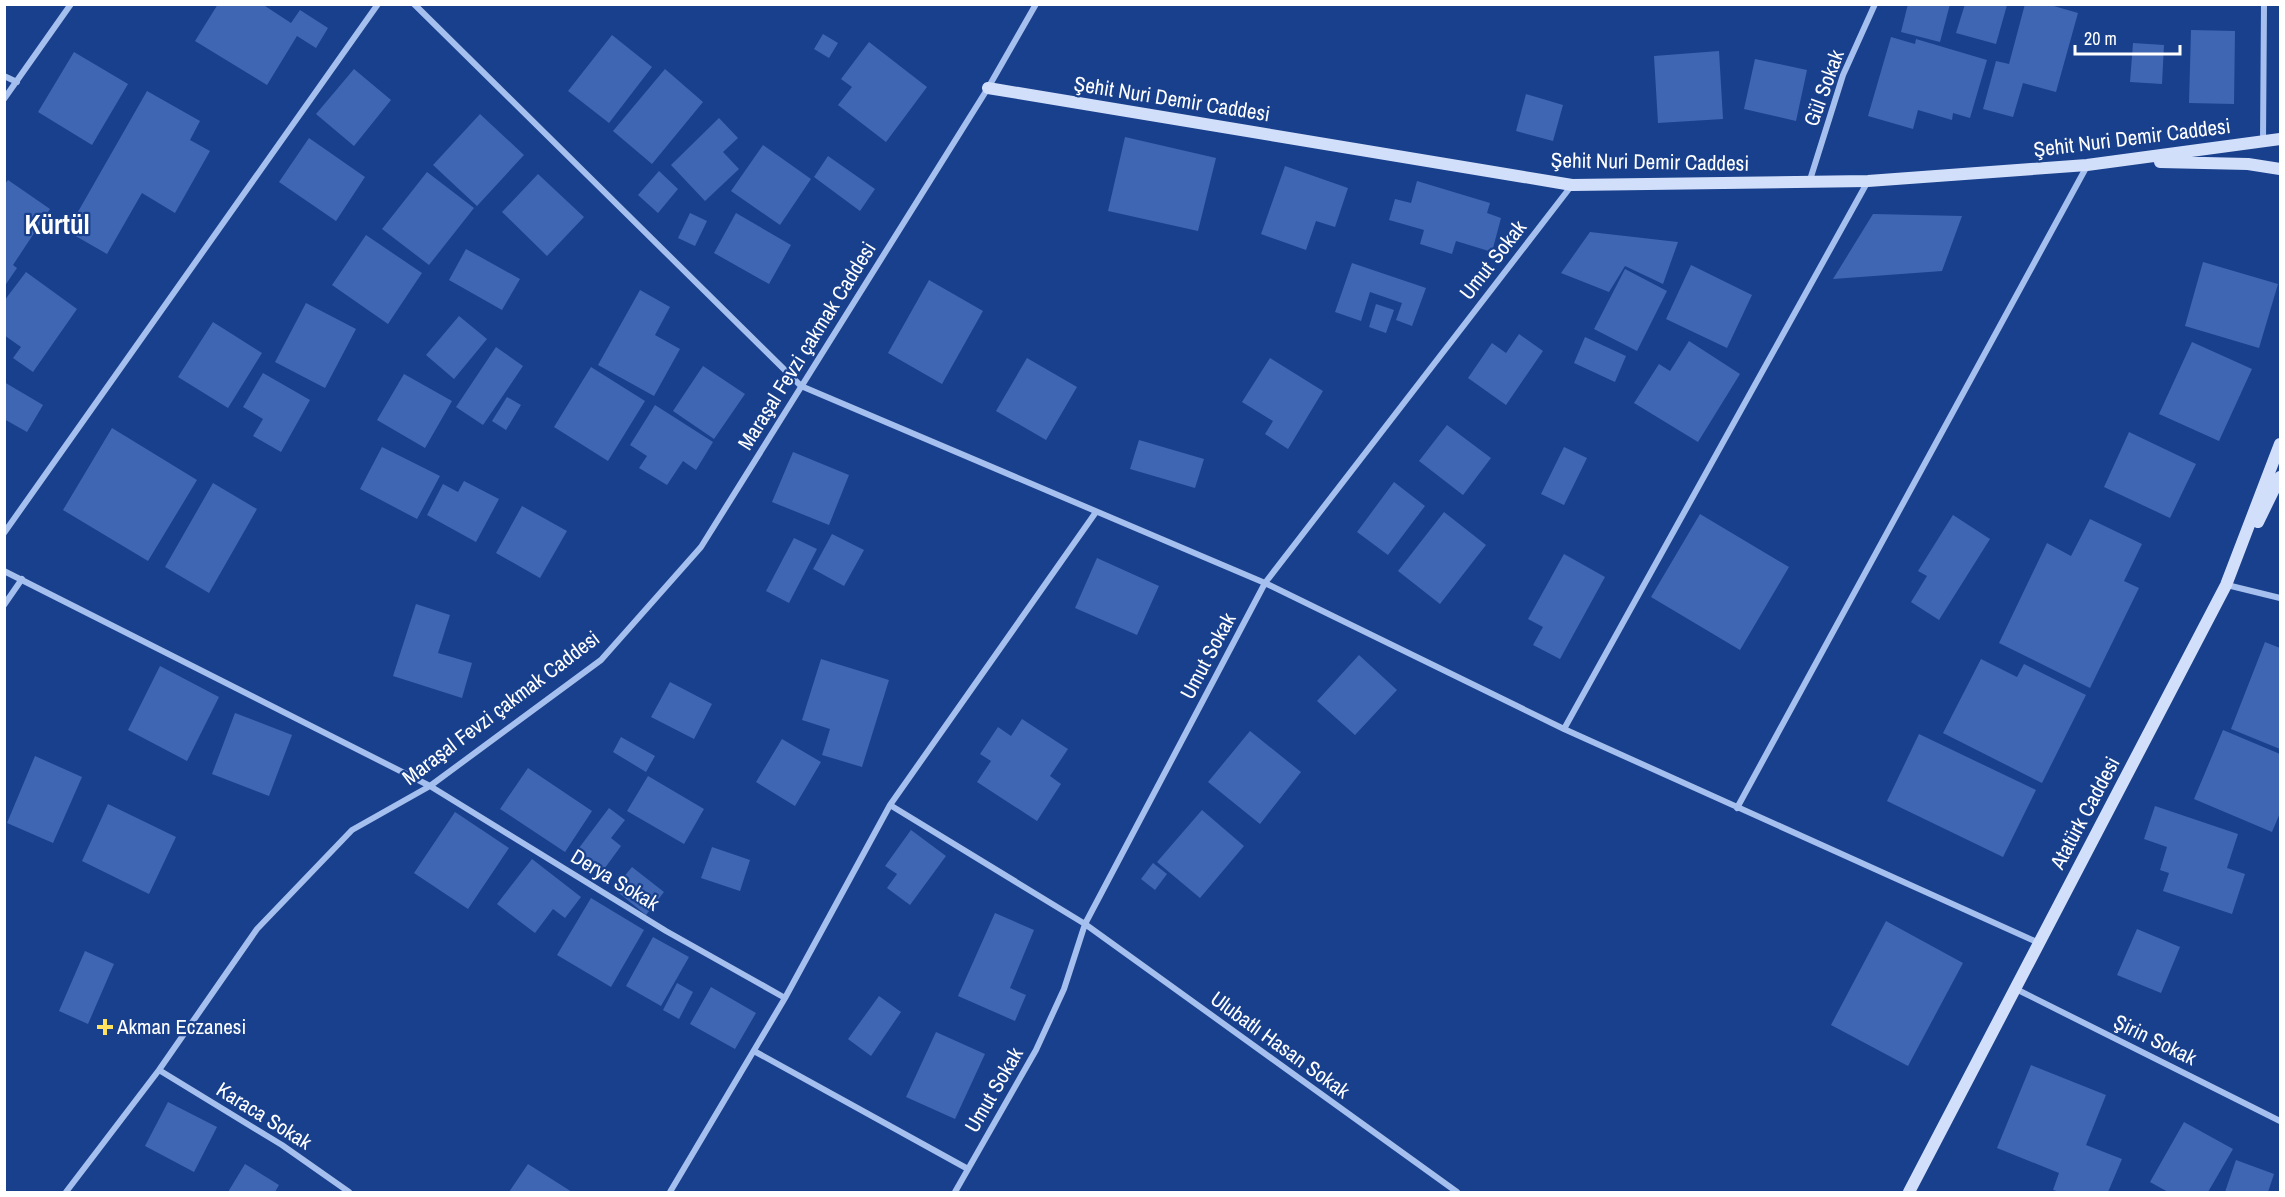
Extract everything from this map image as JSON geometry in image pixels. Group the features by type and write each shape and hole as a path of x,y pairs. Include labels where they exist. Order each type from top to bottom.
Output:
{"street":[{"path":"4,99 71,4"},
{"path":"4,532 378,4"},
{"path":"414,4 801,386 1266,583 1564,729 2039,943"},
{"name":"Maraşal Fevzi çakmak Caddesi","path":"66,1192 159,1070 256,929 352,830 430,786 602,660 701,547 988,88 1036,4"},
{"name":"Gül Sokak","path":"1809,184 1843,75 1875,4"},
{"path":"2263,141 2264,4"},
{"path":"4,76 17,82"},
{"name":"Şehit Nuri Demir Caddesi","path":"988,88 1572,184 1809,184 1868,181 2087,165 2280,139"},
{"path":"2123,161 2248,164 2280,169"},
{"path":"1737,808 2087,165"},
{"path":"1564,729 1868,181"},
{"name":"Umut Sokak","path":"955,1192 1036,1050 1064,989 1084,924 1266,583 1572,184"},
{"name":"Atatürk Caddesi","path":"1909,1192 2226,585 2280,444"},
{"path":"2280,477 2226,585 2280,598"},
{"path":"670,1192 785,998 890,805 1096,512"},
{"name":"Derya Sokak","path":"4,571 430,786 666,931 785,998"},
{"path":"4,605 22,579"},
{"name":"Ulubatlı Hasan Sokak","path":"890,805 1084,924 1456,1192"},
{"name":"Şirin Sokak","path":"2016,989 2280,1121"},
{"path":"754,1051 968,1168"},
{"name":"Karaca Sokak","path":"159,1070 282,1145 349,1192"}],"building":[{"path":"218,4 262,4 291,23 300,10 328,28 316,48 297,36 267,85 195,41"},
{"path":"1908,4 1950,4 1940,42 1901,32"},
{"path":"1965,4 2007,5 1996,44 1956,33"},
{"path":"2025,4 2047,4 2078,13 2056,92 2023,83 2013,117 1983,109 1996,61 2009,64"},
{"path":"2191,30 2235,31 2234,104 2189,103"},
{"path":"823,34 838,43 829,58 814,49"},
{"path":"612,35 652,67 609,123 568,91"},
{"path":"1891,37 1915,44 1916,39 1987,60 1970,118 1953,113 1952,120 1918,110 1913,129 1868,116"},
{"path":"869,42 927,87 886,142 838,105 852,87 841,79"},
{"path":"2133,43 2164,45 2162,84 2130,82"},
{"path":"1719,51 1723,119 1658,123 1654,56"},
{"path":"74,52 128,84 92,145 38,112"},
{"path":"1755,59 1807,70 1796,121 1744,109"},
{"path":"354,69 391,100 354,146 316,114"},
{"path":"665,69 703,102 652,164 613,131"},
{"path":"147,91 200,121 190,140 210,151 175,213 142,193 107,254 67,231"},
{"path":"1526,94 1563,105 1553,141 1516,131"},
{"path":"480,114 524,155 477,206 433,165"},
{"path":"719,118 738,138 723,152 739,169 705,201 671,165"},
{"path":"1125,137 1216,158 1198,231 1108,211"},
{"path":"309,138 365,177 336,221 279,182"},
{"path":"763,145 811,179 780,225 731,191"},
{"path":"828,156 875,189 860,211 814,177"},
{"path":"1285,166 1348,188 1335,227 1316,221 1306,250 1261,234"},
{"path":"659,171 678,189 658,213 638,195"},
{"path":"427,172 474,208 429,265 382,229"},
{"path":"538,174 584,217 547,256 502,212"},
{"path":"8,180 50,209 13,265 17,268 4,287 4,185"},
{"path":"1417,181 1490,203 1487,213 1501,218 1492,252 1456,241 1452,254 1420,244 1424,230 1389,220 1395,199 1411,203"},
{"path":"690,213 707,221 695,246 678,238"},
{"path":"736,213 791,245 769,284 714,253"},
{"path":"1873,214 1962,216 1942,271 1833,279"},
{"path":"1590,232 1678,242 1663,284 1625,266 1609,292 1561,273"},
{"path":"366,235 422,273 388,324 332,285"},
{"path":"466,249 520,279 502,310 449,280"},
{"path":"2203,262 2278,284 2259,348 2185,326"},
{"path":"1352,263 1426,288 1412,326 1396,320 1402,303 1370,292 1361,321 1335,312"},
{"path":"1691,265 1752,295 1727,348 1666,319"},
{"path":"1625,269 1667,291 1637,351 1594,329"},
{"path":"26,272 77,309 33,372 13,358 21,347 4,335 4,301"},
{"path":"929,280 983,311 942,384 888,353"},
{"path":"640,290 670,307 655,335 680,349 654,396 598,365"},
{"path":"306,303 356,329 325,388 275,362"},
{"path":"1376,304 1394,310 1386,333 1369,327"},
{"path":"459,316 487,339 454,379 426,355"},
{"path":"213,322 262,353 228,408 178,377"},
{"path":"1519,334 1543,351 1506,405 1468,378 1492,343 1506,353"},
{"path":"1585,337 1626,356 1615,382 1574,363"},
{"path":"1689,341 1740,374 1698,442 1634,403 1659,364 1670,371"},
{"path":"2192,342 2252,369 2219,441 2159,414"},
{"path":"496,347 523,366 483,425 456,407"},
{"path":"1027,358 1077,387 1046,440 996,411"},
{"path":"1270,358 1323,391 1288,449 1265,434 1273,421 1242,402"},
{"path":"703,366 745,394 714,439 673,411"},
{"path":"591,367 645,401 608,461 554,427"},
{"path":"263,373 310,400 281,452 253,436 263,419 243,407"},
{"path":"404,374 452,401 425,448 377,420"},
{"path":"4,382 43,405 27,432 4,419"},
{"path":"507,397 521,405 506,430 492,421"},
{"path":"655,405 713,442 696,470 683,461 667,485 639,468 647,456 630,445"},
{"path":"1447,425 1491,458 1463,495 1419,461"},
{"path":"112,428 197,480 148,561 63,510"},
{"path":"2129,432 2196,464 2170,518 2104,487"},
{"path":"1139,440 1204,459 1195,488 1130,469"},
{"path":"382,447 440,476 417,519 360,489"},
{"path":"1564,447 1587,458 1564,505 1541,494"},
{"path":"793,452 849,475 829,525 772,502"},
{"path":"464,481 499,499 476,542 427,515 443,484 458,492"},
{"path":"1394,482 1425,506 1388,555 1357,532"},
{"path":"213,483 257,509 209,593 165,567"},
{"path":"522,506 567,531 540,578 496,553"},
{"path":"1444,512 1486,545 1440,604 1398,571"},
{"path":"1700,514 1789,567 1740,650 1651,597"},
{"path":"1953,515 1990,539 1939,620 1911,602 1927,576 1918,571"},
{"path":"2090,519 2142,544 2124,581 2139,588 2090,688 1999,643 2047,543 2071,556"},
{"path":"832,534 864,550 844,586 813,569"},
{"path":"794,538 817,549 789,603 766,591"},
{"path":"1564,554 1605,577 1560,659 1533,645 1543,627 1528,619"},
{"path":"1097,558 1159,586 1137,635 1075,608"},
{"path":"416,604 450,615 438,653 472,663 462,698 393,676"},
{"path":"2265,642 2280,648 2280,749 2231,729"},
{"path":"1359,655 1397,690 1355,735 1317,701"},
{"path":"821,659 889,680 862,767 822,755 830,729 802,720"},
{"path":"1981,659 2017,677 2024,664 2086,695 2042,783 1943,733"},
{"path":"160,666 219,697 187,761 128,730"},
{"path":"670,682 712,704 694,739 651,717"},
{"path":"235,713 292,735 269,796 212,774"},
{"path":"1022,719 1068,749 1050,776 1061,784 1037,821 977,782 991,761 980,754 998,727 1011,736"},
{"path":"2223,730 2280,754 2280,813 2272,832 2194,799"},
{"path":"1250,731 1301,772 1260,824 1208,782"},
{"path":"1919,734 2036,790 2003,857 1887,801"},
{"path":"621,737 655,756 646,772 613,752"},
{"path":"782,739 821,762 795,806 756,782"},
{"path":"35,756 82,777 53,843 7,823"},
{"path":"528,768 592,811 565,852 500,809"},
{"path":"648,776 704,809 684,844 627,811"},
{"path":"108,804 176,837 149,894 82,861"},
{"path":"2155,806 2238,834 2227,868 2245,874 2232,914 2163,891 2169,873 2160,870 2167,847 2144,839"},
{"path":"609,808 625,820 611,838 621,846 602,872 576,852"},
{"path":"1202,810 1244,846 1200,898 1157,862"},
{"path":"455,812 509,848 468,909 414,873"},
{"path":"911,830 946,856 910,905 887,888 897,874 885,866"},
{"path":"712,847 750,860 740,891 701,878"},
{"path":"532,859 581,897 565,918 553,909 535,933 497,904"},
{"path":"1153,863 1167,874 1155,890 1141,879"},
{"path":"632,867 664,892 646,915 614,889"},
{"path":"591,898 644,930 611,987 557,955"},
{"path":"995,913 1034,930 1010,988 1026,995 1015,1021 958,996"},
{"path":"1886,921 1963,963 1908,1066 1831,1025"},
{"path":"2137,929 2180,947 2161,993 2117,975"},
{"path":"653,937 689,957 661,1006 626,986"},
{"path":"85,951 114,964 88,1024 59,1011"},
{"path":"677,983 693,992 679,1019 663,1010"},
{"path":"711,987 756,1013 735,1049 690,1024"},
{"path":"879,996 901,1012 871,1056 848,1039"},
{"path":"936,1032 985,1054 955,1119 906,1097"},
{"path":"2031,1065 2106,1095 2086,1145 2122,1159 2108,1192 2053,1190 2059,1173 1997,1148"},
{"path":"168,1102 217,1127 194,1172 145,1146"},
{"path":"2184,1122 2233,1149 2208,1192 2168,1192 2150,1182"},
{"path":"2236,1160 2274,1174 2268,1192 2225,1192"},
{"path":"245,1164 279,1185 275,1192 228,1192"},
{"path":"528,1164 572,1192 509,1192"}],"place":[{"name":"Akman Eczanesi","path":"105,1027"}],"district":[{"name":"Kürtül","path":"57,225"}]}
